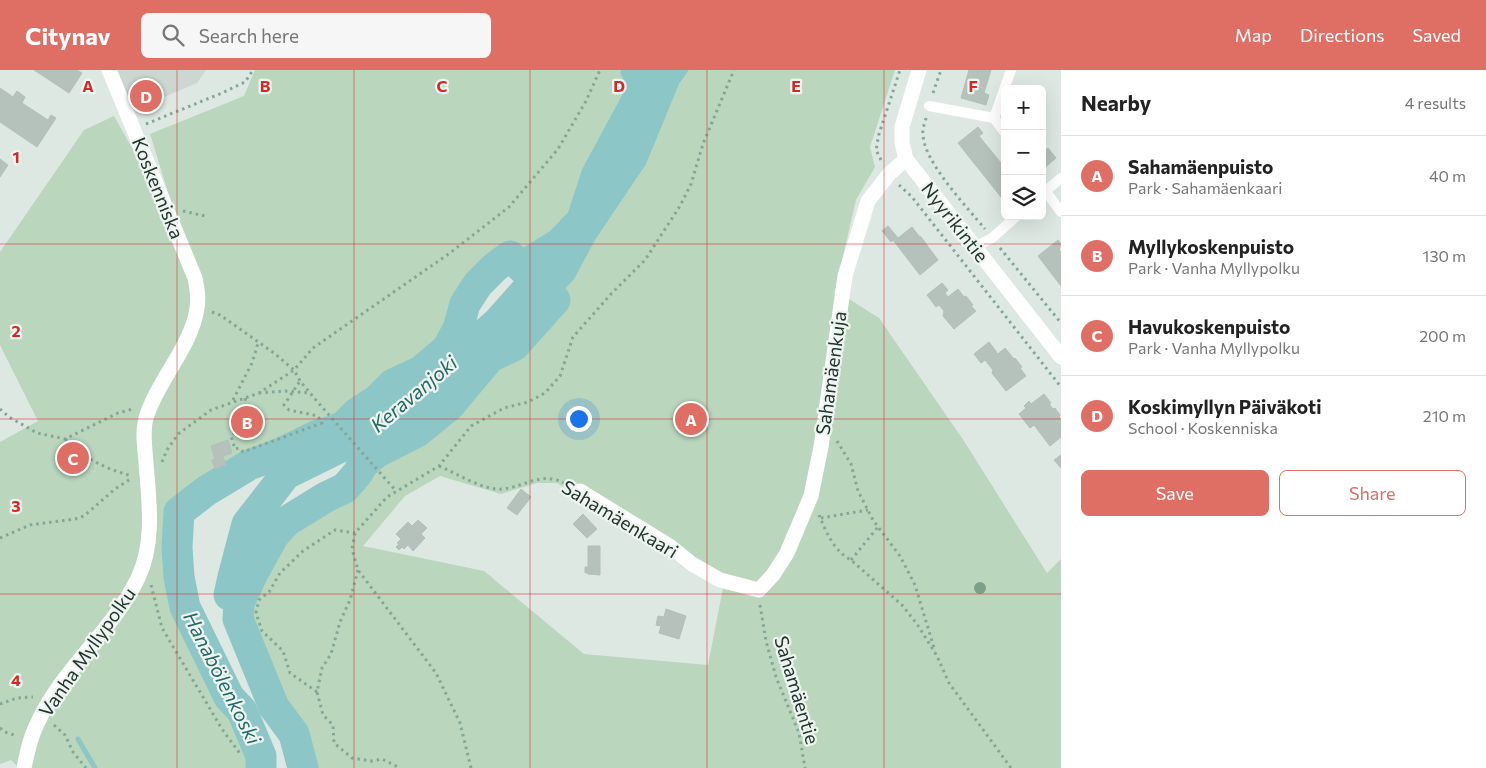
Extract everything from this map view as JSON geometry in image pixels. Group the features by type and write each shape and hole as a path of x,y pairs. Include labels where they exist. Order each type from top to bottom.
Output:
{"street":[{"name":"Koskenniska","path":"110,70 195,278 198,292 197,308"},
{"name":"Nyyrikintie","path":"919,70 902,127 902,143 906,159 1061,357"},
{"name":"Sahamäenkuja","path":"759,590 773,575 787,553 811,496 821,447 845,276 868,201 889,174 906,159"},
{"name":"Vanha Myllypolku","path":"24,768 37,724 53,696 123,606 138,577 149,536 149,497 144,437 146,419 152,402 185,342 197,308"},
{"name":"Sahamäenkaari","path":"580,491 672,547 692,564 720,580 759,590"}],"lane":[{"path":"994,118 1011,70"},
{"path":"929,106 994,118 1003,130"},
{"path":"1046,188 1061,178"},
{"path":"1046,194 1061,212"},
{"path":"975,247 992,238 1012,220"}],"path":[{"path":"134,129 245,82 253,70"},
{"path":"147,474 159,468 167,450 178,434 211,410 259,393 294,370 313,348 442,258 509,207 558,150 586,101 600,70"},
{"path":"471,768 460,723 436,673 358,570 352,548 355,533 387,497 440,466 471,426 504,408 528,402 545,393 560,376 573,337 645,260 680,206 690,184 703,144 734,70"},
{"path":"941,70 922,133 925,149 939,171 1061,323"},
{"path":"197,308 220,315 274,353 294,370 314,399 396,490"},
{"path":"233,401 252,363 258,343"},
{"path":"245,398 248,414 245,422 231,436 235,449 239,448 243,452 322,423 318,416 290,410 284,405 300,381"},
{"path":"259,393 293,392 310,394"},
{"path":"65,438 118,413 152,402"},
{"path":"0,409 9,417 37,433 65,438 82,455 112,471 135,476 115,489 84,516 76,519 30,525 0,538"},
{"path":"825,419 850,464 858,490 868,510 900,556 915,585 937,656"},
{"name":"Sahamäenkaari","path":"440,466 483,486 500,490 535,479 548,478 563,482 580,491"},
{"path":"811,496 828,535 843,556 851,560 902,606 917,624 937,656 949,682 1010,768"},
{"path":"821,518 868,510"},
{"path":"851,560 878,527"},
{"path":"317,692 290,673 283,651 262,631 256,613 259,600 269,592 280,573 302,551 335,530 355,533"},
{"path":"146,552 154,598 162,628 222,729 241,755"},
{"path":"358,570 350,600 340,622 331,654 322,668 317,692 323,715 333,725 334,743 352,758 372,761 382,759 400,768"},
{"name":"Sahamäentie","path":"759,590 766,641 776,677 799,733 806,768"},
{"path":"0,704 18,698 53,696"},
{"path":"45,710 51,722 65,735 73,752 86,768"}],"shaded area":[{"path":"117,70 206,70 197,83 133,110"}],"green space":[{"path":"255,70 621,70 620,73 626,84 622,95 582,169 568,212 550,231 495,267 478,284 465,304 458,329 447,349 421,371 393,384 377,400 357,413 345,425 249,465 206,491 179,512 177,547 179,577 185,607 229,697 242,711 261,756 261,768 19,768 11,760 0,764 0,442 38,421 0,345 0,252 84,130 114,116 168,212 192,270 150,134 244,96"},
{"path":"689,70 895,70 870,147 875,167 856,200 834,295 849,299 879,318 964,441 1047,573 1061,559 1061,768 303,768 294,734 274,707 238,619 239,603 274,535 287,521 326,497 345,488 364,463 376,453 417,432 449,406 490,357 514,346 573,279 679,84","holes":["440,476 501,494 537,483 557,483 723,588 708,665 584,654 484,571 363,546 405,496"]}],"water":[{"path":"621,70 689,70 679,84 646,164 595,240 574,279 555,300 510,256 550,231 568,212 582,169 622,95 626,84 620,73"}],"building":[{"path":"34,70 77,70 82,73 69,93"},
{"path":"969,70 991,70 984,93 989,95 986,105 961,98"},
{"path":"0,88 13,97 17,91 25,97 22,103 48,120 51,115 56,118 37,147 0,122"},
{"path":"978,127 983,133 979,136 1001,163 1001,197 958,143"},
{"path":"1048,148 1056,158 1046,167 1046,150"},
{"path":"0,159 8,165 0,177"},
{"path":"888,226 898,238 912,227 938,260 920,275 893,240 891,242 882,231"},
{"path":"1058,240 1061,244 1059,250 1061,252 1061,286 1038,256"},
{"path":"942,283 948,290 945,293 948,297 958,289 964,297 966,296 976,311 954,329 943,316 944,311 939,305 936,307 927,295"},
{"path":"989,342 998,354 1005,348 1022,367 1020,368 1026,376 1006,391 985,360 981,363 974,354"},
{"path":"1044,394 1051,403 1049,404 1060,415 1061,420 1061,437 1050,446 1034,425 1030,428 1019,414 1026,408 1024,406 1029,401 1031,404"},
{"path":"228,440 232,453 223,456 226,465 215,469 212,460 215,459 211,446"},
{"path":"1061,455 1061,468 1054,460"},
{"path":"521,489 531,497 517,515 507,508"},
{"path":"583,514 597,529 587,538 573,524"},
{"path":"418,520 427,528 421,534 425,538 413,551 408,545 404,549 402,547 399,550 396,547 401,539 396,534 408,522 412,526"},
{"path":"588,546 600,546 600,575 585,573 585,567 588,567"},
{"path":"666,609 686,616 679,639 659,633 661,626 656,625 658,616 664,617"}],"waterway":[{"name":"Hanabölenkoski","path":"261,768 261,756 242,711 229,697 185,607 179,577 177,547 179,512 206,491 249,465 345,425 357,413 377,400 393,384 421,371 447,349 458,329 465,304 478,284 495,267 510,256 555,300 514,346 490,357 449,406 417,432 376,453 364,463 345,488 326,497 287,521 274,535 239,603 238,619 274,707 294,734 303,768"},
{"name":"Keravanjoki","path":"229,595 247,524 286,474 381,427 498,322 548,266"},
{"path":"78,739 95,768"}],"place":[{"name":"Koskimyllyn Päiväkoti","path":"146,96"},
{"name":"Sahamäenpuisto","path":"691,419"},
{"name":"Myllykoskenpuisto","path":"247,422"},
{"name":"Havukoskenpuisto","path":"73,458"}]}
